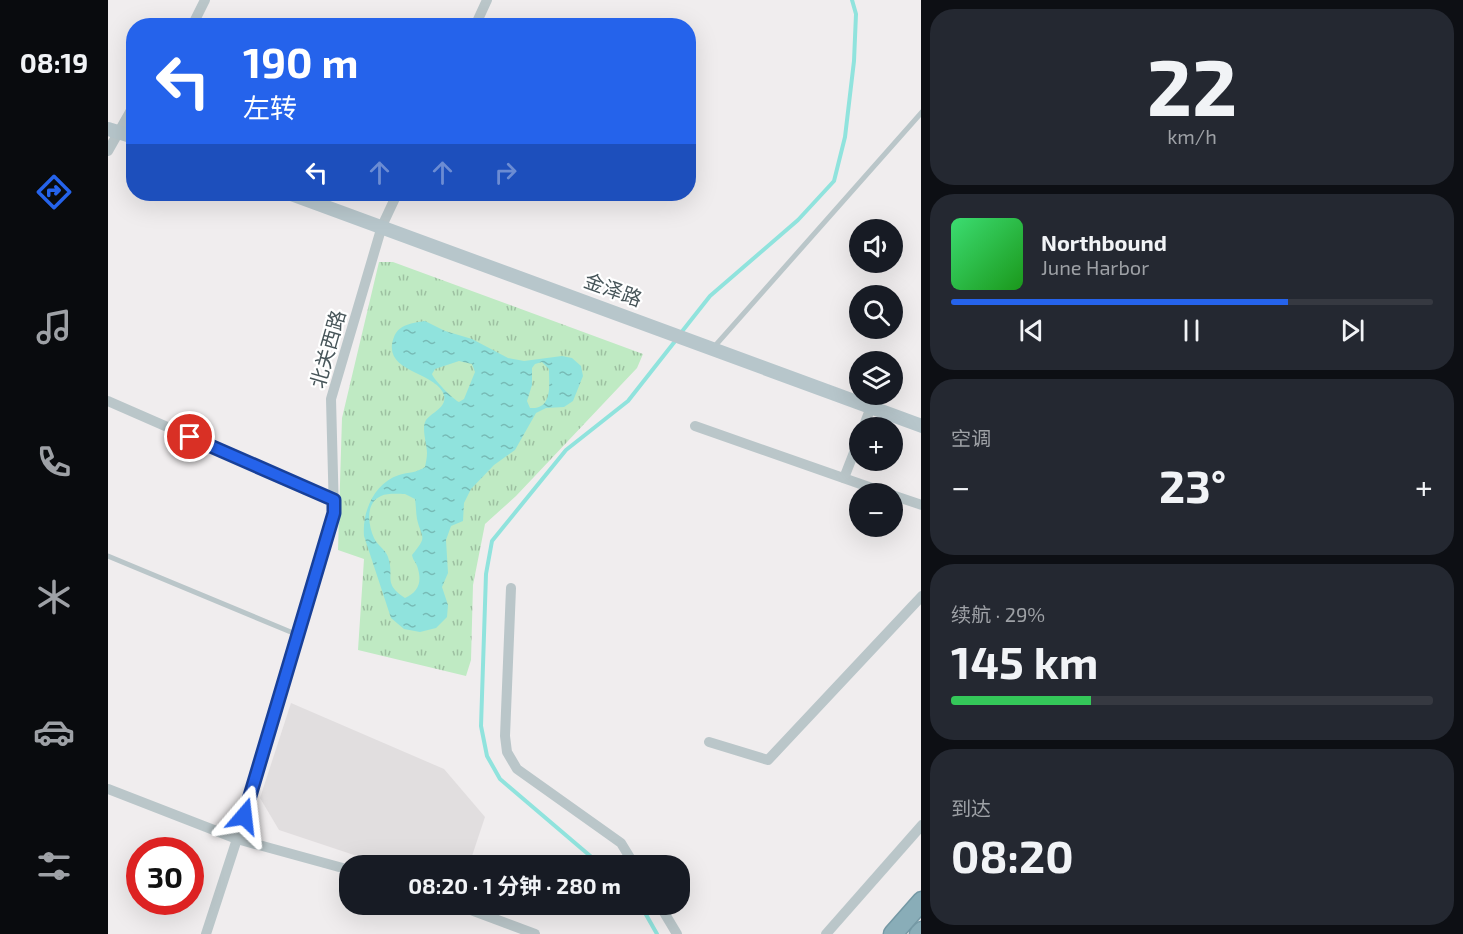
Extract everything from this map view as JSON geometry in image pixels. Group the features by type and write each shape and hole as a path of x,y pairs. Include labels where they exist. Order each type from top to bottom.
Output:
{"highway":[{"path":"893,934 921,901"}],"main road":[{"name":"金泽路","path":"311,201 921,426"}],"street":[{"path":"196,18 205,0"},
{"path":"479,18 487,0"},
{"path":"108,151 114,131 126,115"},
{"name":"北关西路","path":"206,934 237,839 334,513 331,399 382,226 394,201"},
{"path":"108,401 334,500"},
{"path":"867,417 871,407"},
{"path":"695,426 859,483"},
{"path":"844,478 849,465"},
{"path":"903,498 921,505"},
{"path":"511,588 505,736 507,752 518,769 621,843 628,855"},
{"path":"709,742 768,760 921,596"},
{"path":"108,789 237,839 339,867"},
{"path":"826,934 921,825"},
{"path":"485,915 536,934"},
{"path":"666,915 677,934"}],"lane":[{"path":"713,348 921,112"},
{"path":"108,556 298,635"}],"shaded area":[{"path":"291,703 444,769 485,817 472,855 354,855 279,830 260,798"}],"green space":[{"path":"379,262 393,262 643,354 637,368 516,496 485,524 473,585 471,660 466,676 358,650 364,559 338,550 342,418"}],"water":[{"path":"425,321 445,331 472,339 508,358 524,361 562,356 572,358 581,366 583,376 573,401 564,407 546,408 536,413 515,450 494,465 471,489 464,503 463,521 451,526 446,540 448,573 442,587 448,605 447,617 436,628 420,632 404,629 391,618 364,536 364,527 371,499 376,491 390,479 425,467 427,453 425,423 443,403 444,395 431,381 402,365 395,358 392,349 394,337 399,329","holes":["459,361 472,364 475,372 464,399 459,402 432,374 435,369","542,362 549,369 549,389 543,405 530,408 527,401 532,385 532,368 535,364","386,494 405,494 415,499 422,537 412,555 419,574 419,583 416,590 405,598 391,584 388,557 377,543 370,527 369,515 372,504"]}],"waterway":[{"path":"680,334 710,296 798,220 834,181 845,137 854,61 856,14 852,0"},
{"path":"589,855 500,779 487,756 481,726 486,574 492,541 566,450 628,401 676,340"},
{"path":"646,915 657,934"}],"route":[{"path":"190,437 334,500 334,513 244,816"}]}
